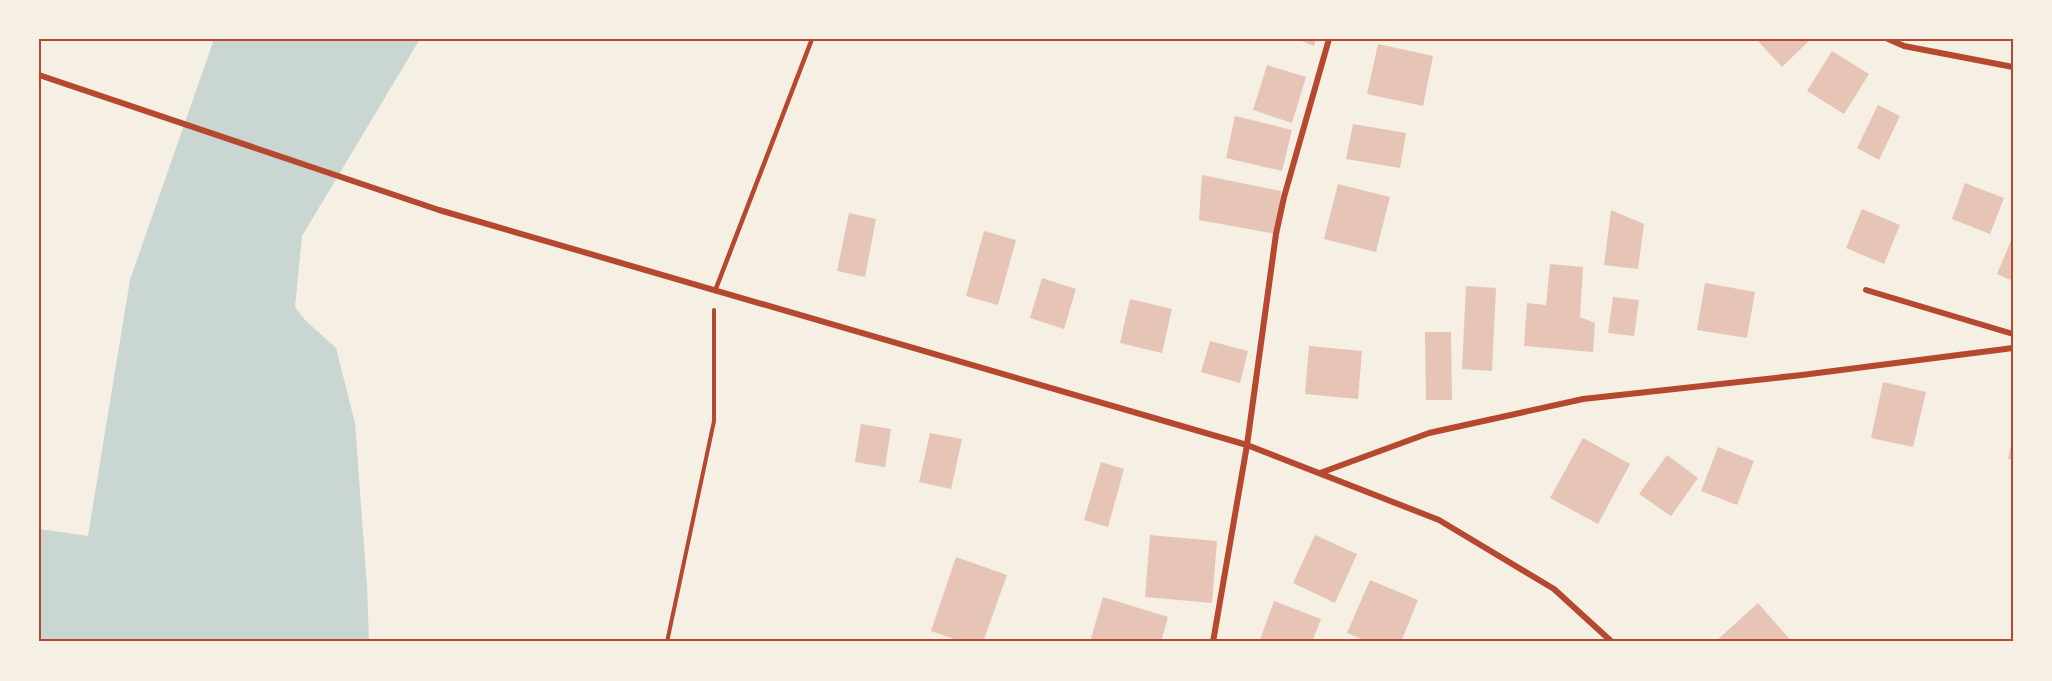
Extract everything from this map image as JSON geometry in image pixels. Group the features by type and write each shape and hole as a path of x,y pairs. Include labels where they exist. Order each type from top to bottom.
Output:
{"street":[{"path":"1213,642 1246,445 1282,206 1329,39"},
{"path":"1888,39 1905,46 2013,67"},
{"path":"39,75 439,210 1246,445 1439,520 1554,589 1612,642"},
{"path":"1866,290 2013,334"},
{"path":"1320,474 1429,433 1583,399 1802,375 2013,348"}],"lane":[{"path":"714,291 812,39"}],"path":[{"path":"667,642 714,421 714,291"}],"shaded area":[{"path":"214,39 420,39 302,236 295,307 305,320 336,348 355,423 369,642 39,641 39,529 88,536 130,280"}],"building":[{"path":"1297,39 1316,39 1314,46"},
{"path":"1756,39 1811,39 1782,67"},
{"path":"1378,44 1433,56 1423,106 1367,94"},
{"path":"1832,51 1869,74 1844,114 1807,91"},
{"path":"1267,65 1306,77 1292,123 1253,110"},
{"path":"1878,105 1900,116 1879,160 1857,148"},
{"path":"1235,116 1292,130 1282,171 1226,158"},
{"path":"1353,124 1406,133 1400,168 1346,159"},
{"path":"1202,175 1281,191 1276,234 1199,220"},
{"path":"1965,183 2004,198 1990,234 1952,219"},
{"path":"1338,184 1390,197 1376,252 1324,239"},
{"path":"1862,209 1900,225 1884,264 1846,248"},
{"path":"1611,210 1644,224 1638,269 1604,265"},
{"path":"849,213 876,219 865,277 837,271"},
{"path":"984,231 1016,240 998,305 966,296"},
{"path":"2013,236 2013,281 1997,274"},
{"path":"1550,264 1583,267 1580,317 1595,323 1593,352 1524,346 1527,303 1546,305"},
{"path":"1042,278 1076,289 1064,329 1030,318"},
{"path":"1705,283 1755,292 1747,338 1697,330"},
{"path":"1466,286 1496,288 1492,371 1462,369"},
{"path":"1613,297 1639,300 1634,336 1608,333"},
{"path":"1130,299 1172,309 1162,353 1120,343"},
{"path":"1425,332 1451,332 1452,400 1426,400"},
{"path":"1210,341 1248,351 1240,383 1201,372"},
{"path":"1309,346 1362,351 1358,399 1305,394"},
{"path":"1883,382 1926,392 1913,447 1871,438"},
{"path":"861,424 891,429 885,467 855,462"},
{"path":"930,433 962,439 951,489 919,482"},
{"path":"1583,438 1630,464 1598,524 1550,498"},
{"path":"2013,441 2013,460 2008,459"},
{"path":"1718,447 1754,461 1737,505 1701,491"},
{"path":"1667,455 1698,478 1671,516 1639,494"},
{"path":"1101,462 1124,469 1108,527 1084,520"},
{"path":"1150,535 1217,541 1212,603 1145,597"},
{"path":"1315,535 1357,554 1335,603 1293,583"},
{"path":"956,557 1007,575 983,642 963,642 931,631"},
{"path":"1370,580 1418,600 1401,642 1368,642 1347,633"},
{"path":"1103,597 1168,617 1161,642 1090,642"},
{"path":"1274,601 1321,619 1312,642 1259,642"},
{"path":"1758,603 1792,642 1715,642"}]}
